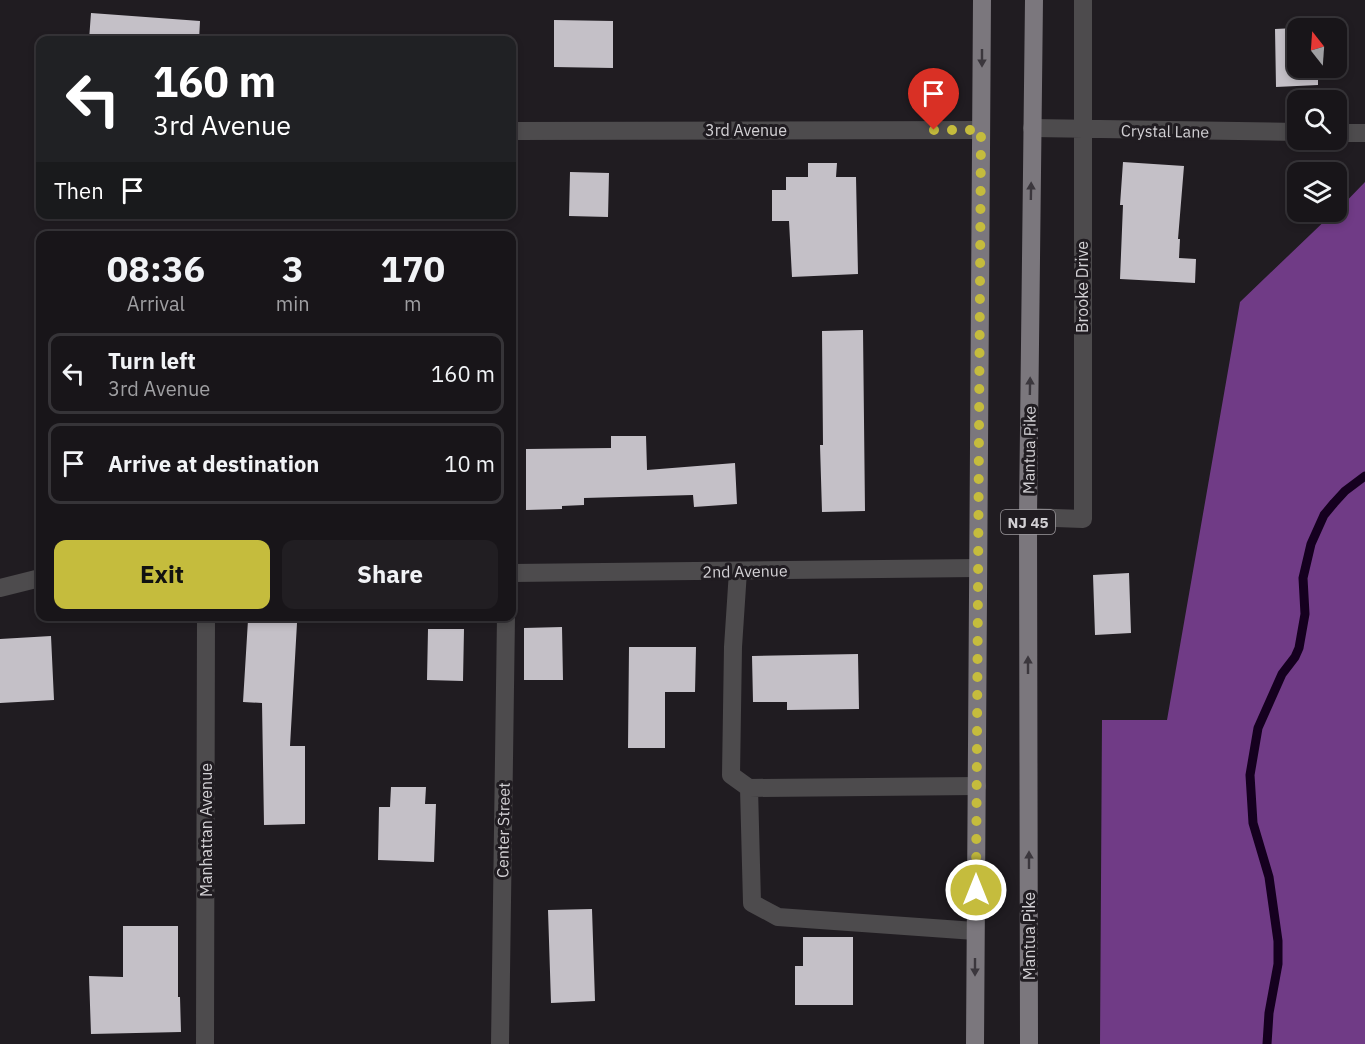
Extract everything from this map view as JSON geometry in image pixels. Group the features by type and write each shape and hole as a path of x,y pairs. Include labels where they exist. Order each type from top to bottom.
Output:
{"main road":[{"name":"NJ 45","path":"975,1044 982,0"},
{"name":"Mantua Pike","path":"1029,1044 1028,517 1034,0"}],"street":[{"name":"Brooke Drive","path":"1028,517 1083,519 1083,0"},
{"name":"Crystal Lane","path":"1032,128 1287,132"},
{"name":"3rd Avenue","path":"516,131 981,130"},
{"path":"1347,133 1365,133"},
{"name":"2nd Avenue","path":"516,573 978,568"},
{"path":"738,571 733,647 731,774 749,788 977,786"},
{"path":"0,588 36,579"},
{"name":"Manhattan Avenue","path":"205,1044 206,621"},
{"name":"Center Street","path":"500,1044 506,621"},
{"path":"749,788 752,903 778,917 975,931"}],"shaded area":[{"path":"1365,182 1365,1044 1100,1044 1102,720 1167,720 1240,302 1324,222 1347,222 1347,201"}],"building":[{"path":"91,13 200,21 199,36 89,36"},
{"path":"554,20 613,21 613,68 554,67"},
{"path":"1287,28 1287,78 1318,78 1318,85 1276,87 1275,29"},
{"path":"1123,162 1184,166 1178,239 1180,239 1179,258 1196,259 1195,283 1120,279 1123,205 1120,205"},
{"path":"808,163 837,163 836,177 856,177 858,274 792,277 789,221 772,221 772,190 786,190 786,177 808,177"},
{"path":"570,172 609,173 608,217 569,216"},
{"path":"863,330 865,511 822,512 820,445 823,445 822,331"},
{"path":"611,436 646,436 647,470 735,463 737,504 694,507 693,495 584,498 584,505 562,506 562,509 526,510 526,449 611,448"},
{"path":"1129,573 1131,633 1095,635 1093,575"},
{"path":"248,621 297,623 290,746 305,746 305,824 264,825 262,703 243,702"},
{"path":"562,627 563,680 524,680 524,628"},
{"path":"428,629 464,629 463,681 427,680"},
{"path":"51,636 54,700 0,703 0,639"},
{"path":"629,647 696,647 695,692 665,692 665,748 628,748"},
{"path":"858,654 859,709 787,710 787,702 753,702 752,656"},
{"path":"391,787 426,787 425,804 436,804 434,862 378,860 379,807 390,807"},
{"path":"592,909 595,1001 551,1003 548,910"},
{"path":"123,926 178,926 178,997 180,997 181,1032 91,1034 89,976 123,977"},
{"path":"803,937 853,937 853,1005 795,1005 795,966 803,966"}],"waterway":[{"path":"1267,1044 1269,1013 1278,964 1278,941 1269,877 1253,823 1250,775 1258,728 1282,674 1299,648 1305,614 1303,578 1311,544 1324,515 1345,491 1365,476"}],"route":[{"path":"934,130 981,130 976,890"}]}
